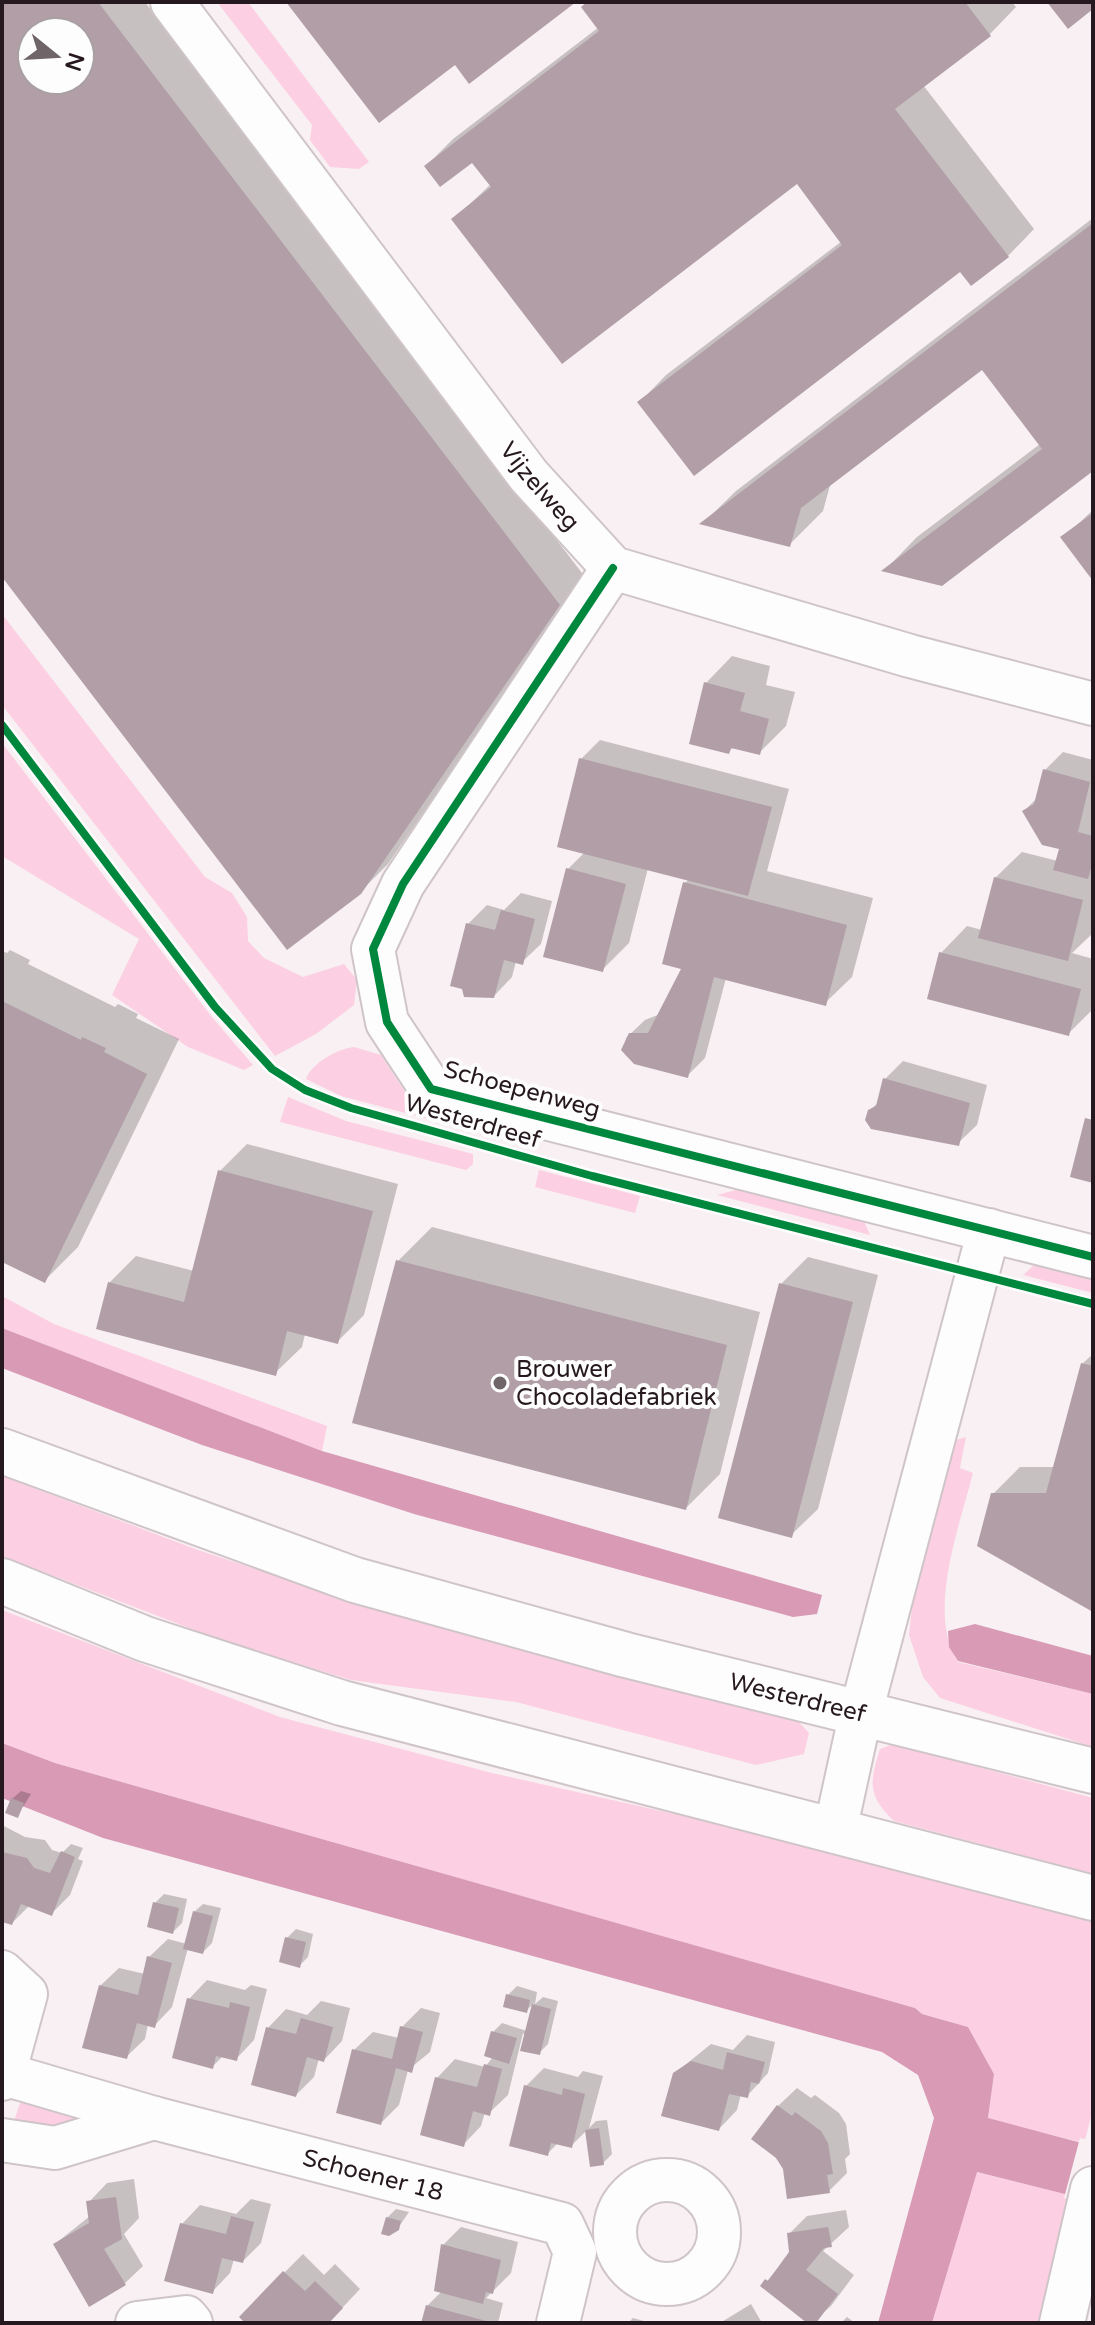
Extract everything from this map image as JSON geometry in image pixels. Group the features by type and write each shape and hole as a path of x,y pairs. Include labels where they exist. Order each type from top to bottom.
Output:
{"main road":[{"name":"Westerdreef","path":"2,1451 355,1580 626,1655 1093,1771"},
{"path":"2,1581 145,1639 342,1703 1093,1898"},
{"path":"1062,2323 1091,2198"}],"street":[{"name":"Vijzelweg","path":"172,2 529,476 613,568"},
{"path":"613,568 910,656 1093,704"},
{"name":"Schoepenweg","path":"613,568 403,884 373,949 387,1022 431,1089 1093,1257"},
{"path":"835,1831 861,1712 989,1230"},
{"path":"2,1972 26,1994 3,2076"},
{"name":"Schoener 18","path":"3,2076 562,2224 575,2252"},
{"path":"2,2140 55,2148 154,2118"},
{"path":"558,2323 575,2252 617,2249"},
{"path":"137,2323 186,2317 191,2323"}],"shaded area":[{"path":"217,2 248,2 369,162 359,169 330,167 310,140 312,125"},
{"path":"2,614 205,877 232,893 247,917 248,941 264,958 303,977 344,964 357,980 354,1005 316,1034 275,1056 2,705"},
{"path":"2,743 211,1016 253,1065 244,1070 188,1047 112,995 139,939 2,856"},
{"path":"354,1047 381,1055 408,1097 460,1115 477,1132 341,1096 306,1079 326,1058"},
{"path":"288,1097 346,1121 473,1154 473,1164 466,1170 280,1122"},
{"path":"539,1170 640,1196 635,1213 535,1187"},
{"path":"743,1188 855,1217 864,1221 870,1235 717,1195"},
{"path":"1034,1265 1093,1279 1093,1293 1023,1275"},
{"path":"2,1296 54,1324 327,1426 322,1451 2,1328"},
{"path":"2,1328 322,1451 822,1595 817,1614 793,1617 414,1514 202,1445 2,1368"},
{"path":"966,1437 960,1468 973,1473 954,1543 945,1594 949,1642 958,1662 1093,1694 1093,1747 940,1698 923,1677 909,1635 917,1562 950,1442"},
{"path":"2,1476 198,1550 374,1608 793,1716 809,1733 804,1754 756,1765 516,1702 351,1680 220,1640 2,1556"},
{"path":"2,1610 280,1717 492,1773 777,1837 1093,1920 1093,2110 1084,2143 988,2119 994,2074 968,2027 922,2014 915,2008 55,1763 2,1743"},
{"path":"975,1624 1093,1656 1093,1694 958,1661 949,1647 948,1631"},
{"path":"2,1743 55,1763 915,2008 922,2014 968,2027 994,2074 988,2118 1093,2146 1093,2201 977,2172 932,2323 878,2323 934,2118 918,2075 882,2052 103,1838 2,1798"},
{"path":"893,1744 1093,1798 1093,1874 894,1821 879,1804 873,1788 880,1749"},
{"path":"23,2094 91,2111 58,2133 12,2127"},
{"path":"976,2172 1071,2195 1038,2323 932,2323"}],"pier":[{"path":"1080,2138 1093,2141 1093,2205 1064,2198"}],"building":[{"path":"2,2 98,2 560,605 361,894 287,950 2,577"},
{"path":"286,2 576,2 469,84 455,65 379,123"},
{"path":"587,2 965,2 991,36 895,109 1009,257 971,286 960,272 694,476 637,402 842,245 797,184 562,364 451,219 491,187 472,163 440,187 424,166 599,31 581,7"},
{"path":"1047,2 1093,2 1093,9 1068,29"},
{"path":"1093,223 1093,471 942,586 881,571 1042,449 982,370 801,508 790,547 699,524"},
{"path":"1093,513 1093,581 1060,537"},
{"path":"704,682 745,693 740,711 769,719 760,755 731,748 729,754 689,744"},
{"path":"579,758 772,807 748,896 557,847"},
{"path":"1043,769 1090,782 1078,832 1093,836 1093,861 1088,879 1053,870 1059,849 1042,845 1022,811 1034,804"},
{"path":"566,868 626,884 603,972 543,957"},
{"path":"994,877 1083,900 1068,961 978,938"},
{"path":"683,882 847,925 826,1006 714,977 688,1078 634,1064 621,1050 629,1033 648,1033 681,969 662,964"},
{"path":"501,910 535,919 523,965 504,960 494,998 464,997 462,989 450,986 466,923 495,930"},
{"path":"939,952 1081,989 1069,1036 927,999"},
{"path":"2,1001 81,1040 82,1037 106,1048 104,1052 147,1074 45,1283 2,1262"},
{"path":"883,1078 970,1103 959,1146 871,1129 865,1120 868,1110 876,1106"},
{"path":"1085,1118 1093,1120 1093,1183 1070,1177"},
{"path":"218,1170 373,1211 338,1344 287,1331 276,1376 96,1329 108,1282 184,1302"},
{"path":"396,1260 727,1345 686,1510 352,1423"},
{"path":"779,1283 853,1302 792,1538 718,1518"},
{"path":"1081,1363 1093,1366 1093,1612 977,1546 991,1493 1046,1493"},
{"path":"11,1798 24,1803 18,1818 5,1813"},
{"path":"61,1851 75,1857 52,1916 21,1904 12,1925 2,1922 2,1852 27,1858 34,1868 50,1873"},
{"path":"153,1902 179,1908 173,1934 147,1927"},
{"path":"193,1911 213,1916 203,1954 183,1949"},
{"path":"285,1937 306,1942 300,1968 279,1962"},
{"path":"147,1956 172,1963 155,2028 137,2023 127,2059 82,2048 99,1985 138,1995"},
{"path":"506,1994 530,2000 527,2013 503,2007"},
{"path":"187,1998 229,2008 230,2002 250,2007 237,2061 216,2056 213,2069 172,2058"},
{"path":"532,2004 551,2009 540,2055 520,2051"},
{"path":"301,2018 333,2027 324,2062 307,2057 296,2097 251,2085 266,2027 296,2034"},
{"path":"400,2026 423,2032 412,2073 396,2068 381,2125 336,2113 352,2049 392,2059"},
{"path":"491,2031 517,2038 509,2064 484,2056"},
{"path":"727,2052 765,2062 759,2084 751,2082 748,2098 729,2094 719,2131 661,2116 673,2073 691,2061 723,2070"},
{"path":"484,2064 502,2069 490,2116 473,2111 464,2147 420,2135 435,2077 477,2087"},
{"path":"524,2085 562,2095 563,2088 585,2094 572,2148 551,2143 548,2156 509,2146"},
{"path":"777,2105 792,2116 795,2112 821,2131 828,2143 833,2174 827,2175 830,2193 787,2199 783,2169 776,2158 751,2139"},
{"path":"599,2128 604,2165 590,2167 585,2130"},
{"path":"116,2197 122,2239 104,2249 126,2285 89,2307 53,2244 89,2223 86,2201"},
{"path":"231,2216 254,2222 243,2263 222,2258 213,2294 164,2281 180,2223 226,2234"},
{"path":"386,2217 401,2221 399,2230 389,2236 381,2234"},
{"path":"828,2227 832,2247 824,2248 806,2270 838,2294 816,2323 807,2323 760,2286 765,2279 768,2281 789,2252 787,2233"},
{"path":"441,2244 501,2260 493,2294 486,2292 483,2304 434,2291"},
{"path":"283,2271 305,2291 315,2281 343,2308 329,2323 245,2323 239,2317"},
{"path":"426,2305 490,2322 490,2323 421,2323"}],"cycle path":[{"path":"613,568 403,884 373,949 387,1022 431,1089 1093,1257"},
{"path":"2,725 215,1007 272,1069 305,1090 351,1108 592,1176 1093,1304"}],"place":[{"name":"Brouwer Chocoladefabriek","path":"500,1383"}]}
